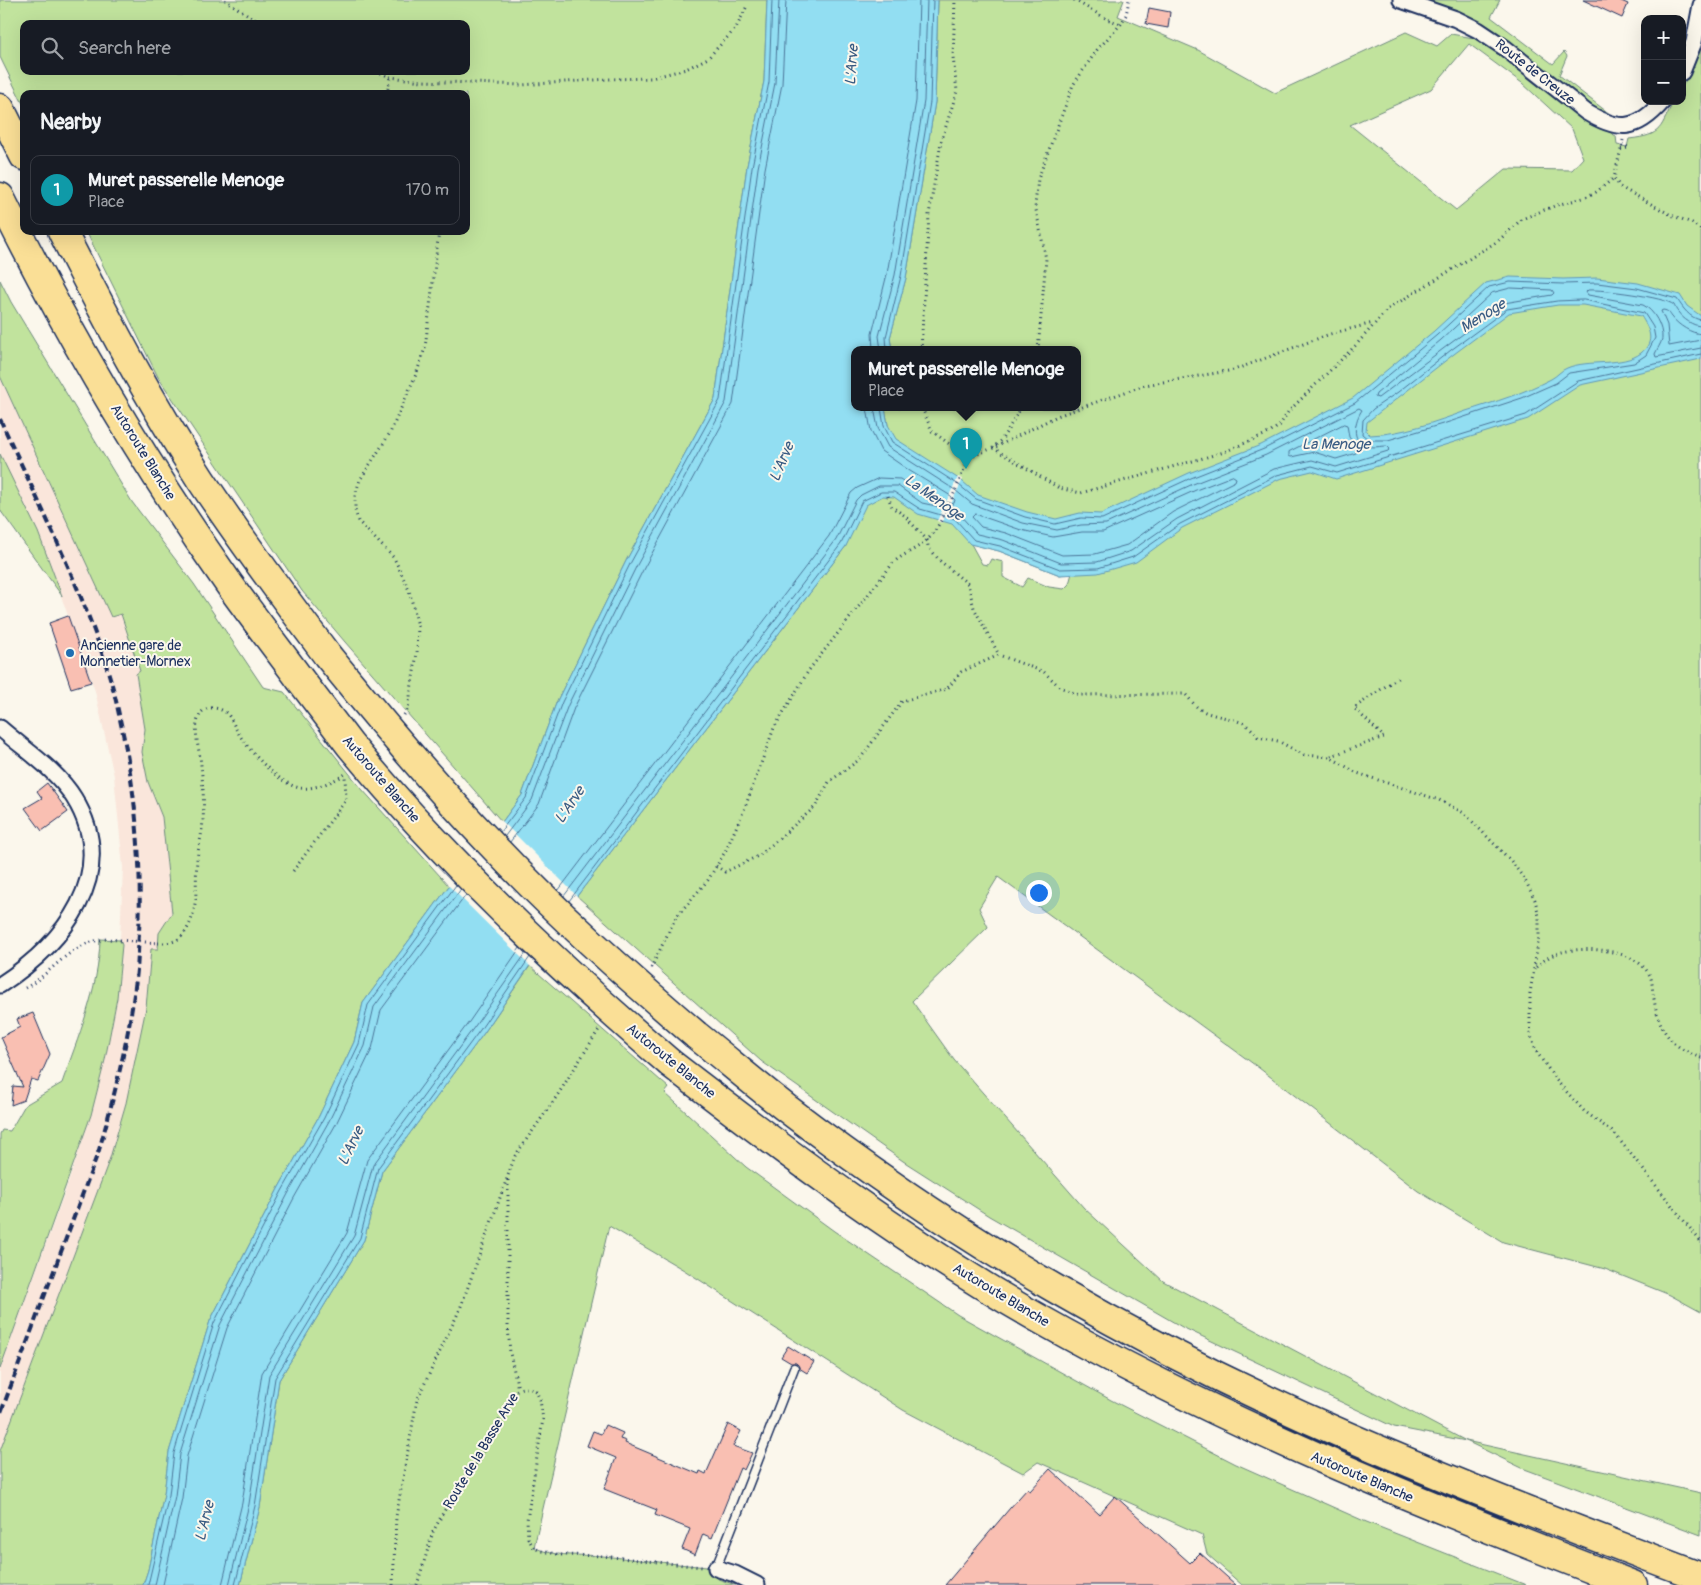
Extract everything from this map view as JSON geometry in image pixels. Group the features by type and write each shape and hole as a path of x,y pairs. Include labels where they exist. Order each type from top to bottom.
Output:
{"highway":[{"path":"0,108 20,148"},
{"name":"Autoroute Blanche","path":"0,197 20,235"},
{"name":"Autoroute Blanche","path":"20,235 64,318 170,496 229,584 350,745 472,880 553,959 670,1063 761,1134 894,1228 1037,1317 1102,1353 1176,1392 1328,1463 1494,1532 1633,1585"},
{"path":"64,235 128,359 200,479 257,561 328,655 378,718 491,845 569,922 696,1035 786,1108 915,1201 1052,1287 1119,1325 1267,1400 1346,1436 1514,1505 1701,1577"}],"street":[{"name":"Route de Creuze","path":"1401,0 1456,19 1478,30 1505,48 1586,112 1600,120 1624,126 1633,124 1644,120 1659,105"},
{"path":"1686,62 1694,42 1701,5"},
{"path":"0,728 41,762 74,797 83,813 90,837 91,862 88,885 83,898 60,932 15,975 0,985"},
{"path":"716,1568 735,1574 757,1585"}],"lane":[{"path":"716,1568 794,1368"}],"path":[{"path":"225,0 257,20"},
{"path":"921,346 929,215 941,142 957,91 954,57 955,0"},
{"path":"1074,0 1106,19 1121,24"},
{"path":"1038,346 1046,259 1034,205 1038,178 1073,85 1098,50 1121,24 1126,15 1129,0"},
{"path":"385,75 422,81 521,85 651,78 686,70 708,58 736,28 747,6"},
{"path":"388,90 390,77"},
{"path":"993,448 1059,488 1081,493 1224,452 1271,432 1280,425 1288,412 1357,344 1388,309 1498,241 1522,219 1596,192 1614,178 1622,146"},
{"path":"1614,178 1620,187 1671,215 1692,223 1701,230"},
{"path":"408,709 417,653 418,626 409,590 394,558 358,521 355,510 355,495 360,480 390,433 418,372 425,348 439,235"},
{"path":"1081,408 1145,386 1234,370 1330,334 1374,323"},
{"path":"923,411 932,431 968,458"},
{"path":"993,448 1002,439 1019,411"},
{"path":"645,974 652,967 676,917 696,895 725,852 744,810 774,728 809,670 892,562 929,539 936,529 968,458 993,448 1057,416 1072,411"},
{"path":"888,496 892,507 904,515 929,539"},
{"path":"929,539 928,546 939,560 968,584 974,608 999,655 1044,672 1060,687 1079,695 1186,694 1201,710 1239,720 1254,730 1258,737 1278,741 1304,755 1330,757 1384,737 1354,708 1400,677"},
{"path":"716,866 725,872 760,855 815,807 829,782 860,759 902,701 947,689 961,672 999,655"},
{"path":"34,984 71,952 100,940 172,943 181,937 189,924 194,908 197,857 203,828 201,764 196,736 198,720 201,713 206,709 212,708 226,712 240,736 282,780 302,788 314,787 341,777"},
{"path":"1330,757 1357,773 1439,800 1464,813 1511,861 1525,880 1535,900 1539,916 1539,937 1530,993 1530,1032 1536,1051 1556,1080 1584,1111 1614,1133 1701,1242"},
{"path":"293,871 346,800 346,774"},
{"path":"1535,967 1549,956 1585,949 1611,952 1631,959 1643,966 1650,977 1659,1021 1671,1042 1686,1052 1701,1058"},
{"path":"393,1585 396,1517 417,1400 460,1309 515,1156 557,1096 594,1034 601,1027"},
{"path":"508,1176 508,1325 510,1352 518,1389"},
{"name":"Route de la Basse Arve","path":"418,1585 433,1532 444,1511 482,1455 509,1401 518,1389 524,1387 536,1391 540,1400 543,1419 527,1520 528,1538 534,1548 562,1555 603,1556 716,1568"}],"shaded area":[{"path":"0,376 111,617 121,614 141,671 136,675 145,729 142,752 148,782 162,817 172,913 159,933 158,949 151,949 146,1008 126,1103 110,1158 0,1451 0,1369 68,1183 91,1115 105,1060 117,998 122,945 120,940 123,867 114,776 95,691 38,532 0,454"}],"green space":[{"path":"0,0 767,0 764,81 747,166 715,399 627,559 557,701 522,795 502,822 302,591 158,377 88,235 470,235 470,90 20,90 20,98 0,57"},
{"path":"938,0 1124,0 1118,16 1198,50 1275,93 1406,32 1437,46 1451,34 1485,40 1595,124 1616,136 1617,145 1627,147 1629,139 1649,135 1659,129 1672,105 1686,105 1686,80 1701,40 1701,1312 1670,1295 1605,1269 1503,1242 1418,1191 1259,1068 998,877 979,908 988,927 912,1001 954,1060 1084,1208 1163,1281 1466,1441 1394,1427 1182,1327 989,1216 903,1161 761,1061 577,896 846,546 888,425 886,411 1081,411 1081,346 891,346 890,338 906,278 935,102","holes":["1469,44 1522,83 1572,129 1583,158 1572,170 1506,169 1456,210 1350,125 1431,89","971,544 999,551 1060,575 1072,573 1069,584 1064,589 1049,587 1028,578 1022,587 1003,577 1003,562 991,559 988,565 982,564"]},
{"path":"1419,0 1500,0 1491,17 1553,64 1564,52 1567,56 1559,75 1615,118 1594,110 1486,26"},
{"path":"0,280 11,302 132,502 194,584 263,687 284,692 361,788 449,886 363,1003 354,1042 319,1116 278,1189 210,1321 169,1452 164,1494 143,1585 0,1585 0,1451 110,1158 126,1103 146,1008 151,949 158,949 159,933 172,913 162,817 148,782 142,752 145,729 136,674 140,671 121,614 111,617 0,376"},
{"path":"0,454 38,532 62,596 0,510"},
{"path":"100,939 120,940 122,945 117,998 105,1060 91,1115 0,1369 0,1134 2,1130 10,1131 25,1105 62,1083 92,994 99,958"},
{"path":"530,966 669,1088 665,1093 746,1167 834,1231 958,1315 1111,1400 1236,1464 1364,1521 1526,1585 1242,1585 1207,1554 1202,1535 1038,1462 1023,1473 903,1410 684,1270 609,1226 534,1547 559,1554 603,1556 716,1568 718,1579 736,1585 240,1585 260,1507 279,1380 364,1240 382,1171 484,1033"},
{"path":"1466,1441 1701,1493 1701,1535 1522,1468"}],"water":[{"path":"767,0 938,0 935,102 906,278 890,338 891,346 851,346 851,411 886,411 888,425 896,439 962,481 978,495 1027,512 1056,519 1080,513 1101,514 1189,473 1261,445 1353,398 1434,331 1486,283 1510,277 1597,278 1638,283 1680,295 1687,306 1701,316 1701,359 1580,385 1528,419 1336,479 1312,471 1279,479 1182,528 1136,562 1098,573 1060,575 999,551 970,544 952,524 918,514 894,497 883,496 866,505 846,546 577,896 484,1033 382,1171 364,1240 279,1380 260,1507 240,1585 143,1585 164,1494 169,1452 210,1321 278,1189 319,1116 354,1042 363,1003 449,886 522,795 557,701 627,559 715,399 747,166 764,81","holes":["1558,305 1583,305 1641,316 1650,339 1646,348 1634,357 1615,362 1575,365 1563,370 1551,379 1520,393 1418,427 1370,435 1366,431 1367,422 1509,313"]}],"pier":[{"path":"958,477 963,479 942,523 937,521"},
{"path":"501,820 579,898 532,968 447,884"}],"building":[{"path":"1583,0 1619,0 1628,4 1622,18"},
{"path":"1149,8 1170,12 1168,28 1146,24"},
{"name":"Ancienne gare de Monnetier-Mornex","path":"68,616 91,682 71,688 49,623"},
{"path":"47,783 68,812 42,831 25,808 42,798 37,791"},
{"path":"33,1013 50,1054 38,1081 31,1079 24,1100 11,1105 13,1086 23,1087 1,1037 20,1027 17,1019"},
{"path":"788,1346 814,1362 807,1373 799,1368 796,1363 791,1363 781,1357"},
{"path":"728,1424 741,1431 733,1446 752,1453 744,1470 740,1468 712,1538 703,1534 695,1555 682,1549 690,1529 655,1515 657,1510 604,1489 616,1458 587,1446 593,1431 601,1434 605,1425 623,1433 620,1439 626,1441 625,1443 699,1474 700,1471 706,1474"},
{"path":"1050,1469 1099,1514 1115,1496 1190,1563 1200,1553 1236,1585 945,1585 1027,1489 1030,1491"}],"railway":[{"path":"0,419 71,573 107,668 118,710 131,776 140,880 137,968 133,1001 121,1065 105,1129 99,1150 0,1415"}],"place":[{"name":"Muret passerelle Menoge","path":"966,469"},
{"name":"Ancienne gare de Monnetier-Mornex","path":"70,653"}],"water label":[{"name":"L'Arve","path":"852,65"},
{"name":"Menoge","path":"1483,316"},
{"name":"La Menoge","path":"1336,444"},
{"name":"L'Arve","path":"782,462"},
{"name":"La Menoge","path":"934,498"},
{"name":"L'Arve","path":"570,805"},
{"name":"L'Arve","path":"351,1146"},
{"name":"L'Arve","path":"205,1521"}]}
